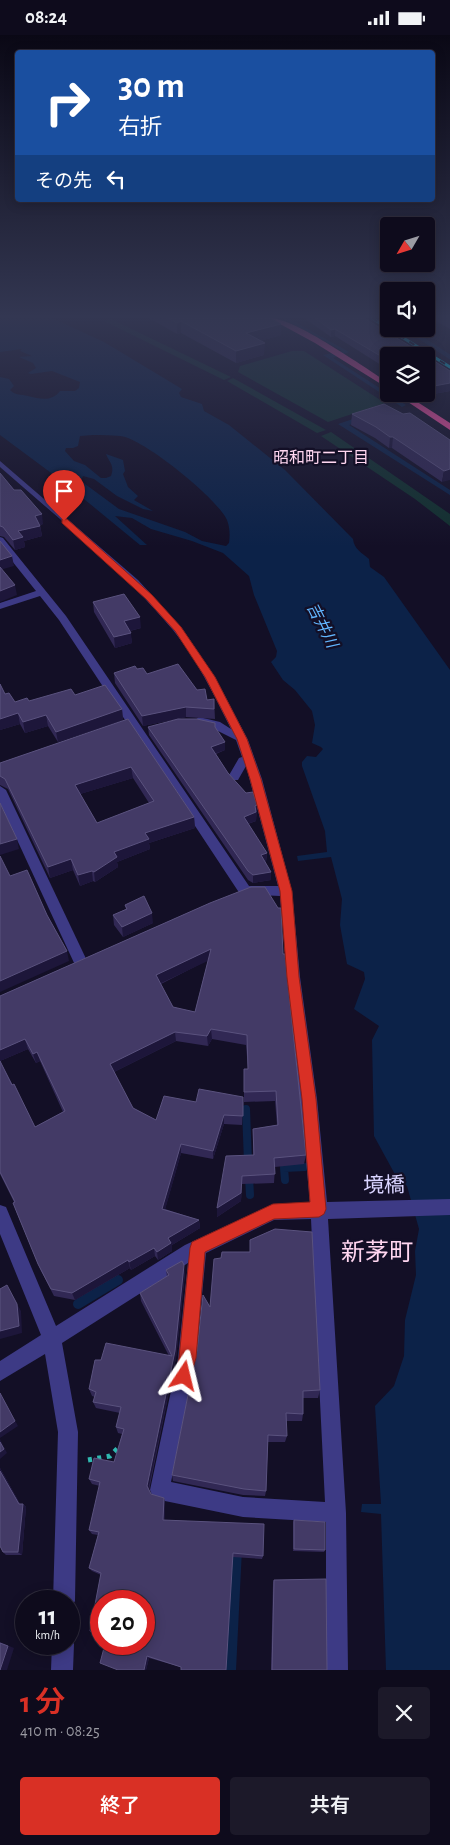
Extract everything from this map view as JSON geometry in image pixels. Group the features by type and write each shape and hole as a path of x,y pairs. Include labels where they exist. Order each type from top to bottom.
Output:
{"highway":[{"path":"412,402 450,427"}],"street":[{"path":"0,463 149,597 178,629 210,677 240,736 249,759 286,891 293,977 309,1099 319,1209 336,1513 337,1670"},
{"path":"0,540 43,592 137,727 241,892 286,891"},
{"path":"0,606 43,592"},
{"path":"187,721 216,725 240,736"},
{"path":"234,777 243,761 249,759"},
{"path":"0,790 82,965"},
{"name":"境橋","path":"0,1372 198,1248 273,1212 319,1209 450,1207"},
{"path":"0,1213 52,1339 68,1432 64,1590"},
{"path":"198,1248 187,1358 160,1490 242,1507 336,1513"},
{"path":"62,1670 63,1655"}],"path":[{"path":"67,1460 94,1460 110,1456 124,1442"}],"green space":[{"path":"250,394 262,394 326,430 317,433"},
{"path":"278,394 371,394 380,400 380,402 385,403 328,422"},
{"path":"331,432 450,514 450,526 415,499 321,436"}],"water":[{"name":"吉井川","path":"0,394 17,394 41,399 53,397 57,394 180,394 181,397 202,404 204,411 229,425 285,470 353,539 361,553 369,559 370,567 384,577 450,670 450,1670 386,1670 381,1514 361,1512 362,1504 381,1504 375,1406 394,1386 404,1356 405,1320 416,1275 415,1251 419,1229 407,1186 397,1178 374,1136 372,1040 379,1026 354,1009 365,979 364,972 347,964 340,925 342,899 331,857 298,861 297,856 327,852 325,831 302,766 302,762 307,756 316,757 323,749 312,743 315,725 312,711 295,690 283,680 271,662 276,657 277,651 254,595 249,576 223,553 192,541 151,529 132,518 115,516 147,545 140,545 62,481 0,435","holes":["80,436 120,436 131,439 162,458 210,498 227,520 230,532 229,543 226,546 202,541 185,532 119,509 81,481 83,476 94,479 117,496 143,509 153,511 134,500 138,496 128,487 123,474 125,471 123,460 106,454 112,466 112,472 111,476 101,478 85,465 74,461 65,451 66,448 78,446"]},
{"path":"394,402 401,402 406,405 402,407"},
{"path":"377,411 382,414 349,425 450,490 450,495 338,424"}],"building":[{"path":"384,404 403,414 410,413 450,440 450,469 444,471 393,437 352,414"},
{"path":"0,473 14,490 21,490 42,514 35,516 40,526 18,531 23,537 13,540 3,527 0,526"},
{"path":"0,541 12,556 0,560"},
{"path":"0,567 15,585 0,591"},
{"path":"124,594 140,617 124,621 131,633 114,637 93,602"},
{"path":"178,664 197,690 205,689 207,700 214,699 214,709 186,707 142,716 114,673 135,666 137,669 143,668 147,674"},
{"path":"0,684 5,694 9,693 15,702 27,698 29,701 71,689 75,695 105,685 122,709 56,732 46,715 23,722 18,713 0,719"},
{"path":"128,719 194,817 145,833 149,839 114,852 117,857 94,872 78,875 71,859 48,867 5,779 0,776 0,763","holes":["131,767 154,801 97,823 75,785"]},
{"path":"178,719 197,719 215,723 215,727 225,742 211,747 228,773 246,793 253,792 257,805 255,806 256,812 244,817 267,853 261,855 271,872 253,875 248,871 148,727"},
{"path":"0,803 17,839 0,844"},
{"path":"0,856 10,876 27,870 47,915 67,951 0,981"},
{"path":"251,887 265,887 278,908 281,908 283,954 285,954 306,1155 274,1158 275,1174 242,1176 241,1193 217,1208 226,1156 254,1155 253,1129 278,1125 276,1091 244,1092 244,1069 248,1069 247,1035 211,1029 207,1036 175,1032 110,1064 133,1108 156,1120 164,1096 196,1102 199,1089 243,1097 243,1116 224,1115 213,1151 181,1144 162,1209 199,1220 168,1238 171,1243 157,1252 154,1248 129,1262 128,1260 72,1293 51,1289 38,1264 13,1203 15,1202 0,1172 0,1061 12,1085 14,1084 35,1127 65,1111 37,1052 33,1054 25,1039 0,1050 0,996 210,903","holes":["211,949 195,1012 173,1007 156,975"]},
{"path":"144,896 152,913 122,927 113,915 127,909 125,905"},
{"path":"275,1229 312,1232 320,1390 303,1391 303,1414 286,1413 287,1436 268,1435 266,1491 244,1489 172,1475 197,1350 203,1295 210,1307 214,1259 221,1258 222,1252 250,1252 250,1240"},
{"path":"182,1261 184,1265 175,1351 147,1486 151,1494 164,1498 163,1520 264,1524 263,1556 233,1553 226,1670 181,1670 181,1667 147,1656 144,1670 118,1670 100,1663 102,1655 155,1655 155,1590 98,1590 101,1573 89,1568 99,1532 89,1530 100,1482 89,1479 94,1458 114,1462 124,1429 116,1427 121,1407 93,1402 96,1392 89,1389 95,1360 101,1360 106,1343 172,1356 140,1293 169,1275 166,1270"},
{"path":"7,1285 17,1304 19,1326 0,1331 0,1289"},
{"path":"0,1393 15,1421 0,1432"},
{"path":"0,1442 4,1449 0,1452"},
{"path":"0,1471 19,1504 23,1504 18,1552 3,1552 0,1546"},
{"path":"294,1520 325,1522 325,1550 294,1549"},
{"path":"326,1579 327,1670 272,1670 274,1580"},
{"path":"0,1643 8,1646 0,1670"}],"waterway":[{"path":"246,1109 248,1162"},
{"path":"285,1180 284,1168 305,1167"},
{"path":"249,1177 250,1195"},
{"path":"78,1304 118,1280"},
{"path":"231,1670 237,1549"}],"district":[{"name":"昭和町二丁目","path":"321,457"},
{"name":"新茅町","path":"377,1252"}],"route":[{"path":"64,521 135,582 178,629 210,677 242,739 256,779 286,891 293,977 309,1099 319,1209 273,1212 198,1248 184,1376"}]}
